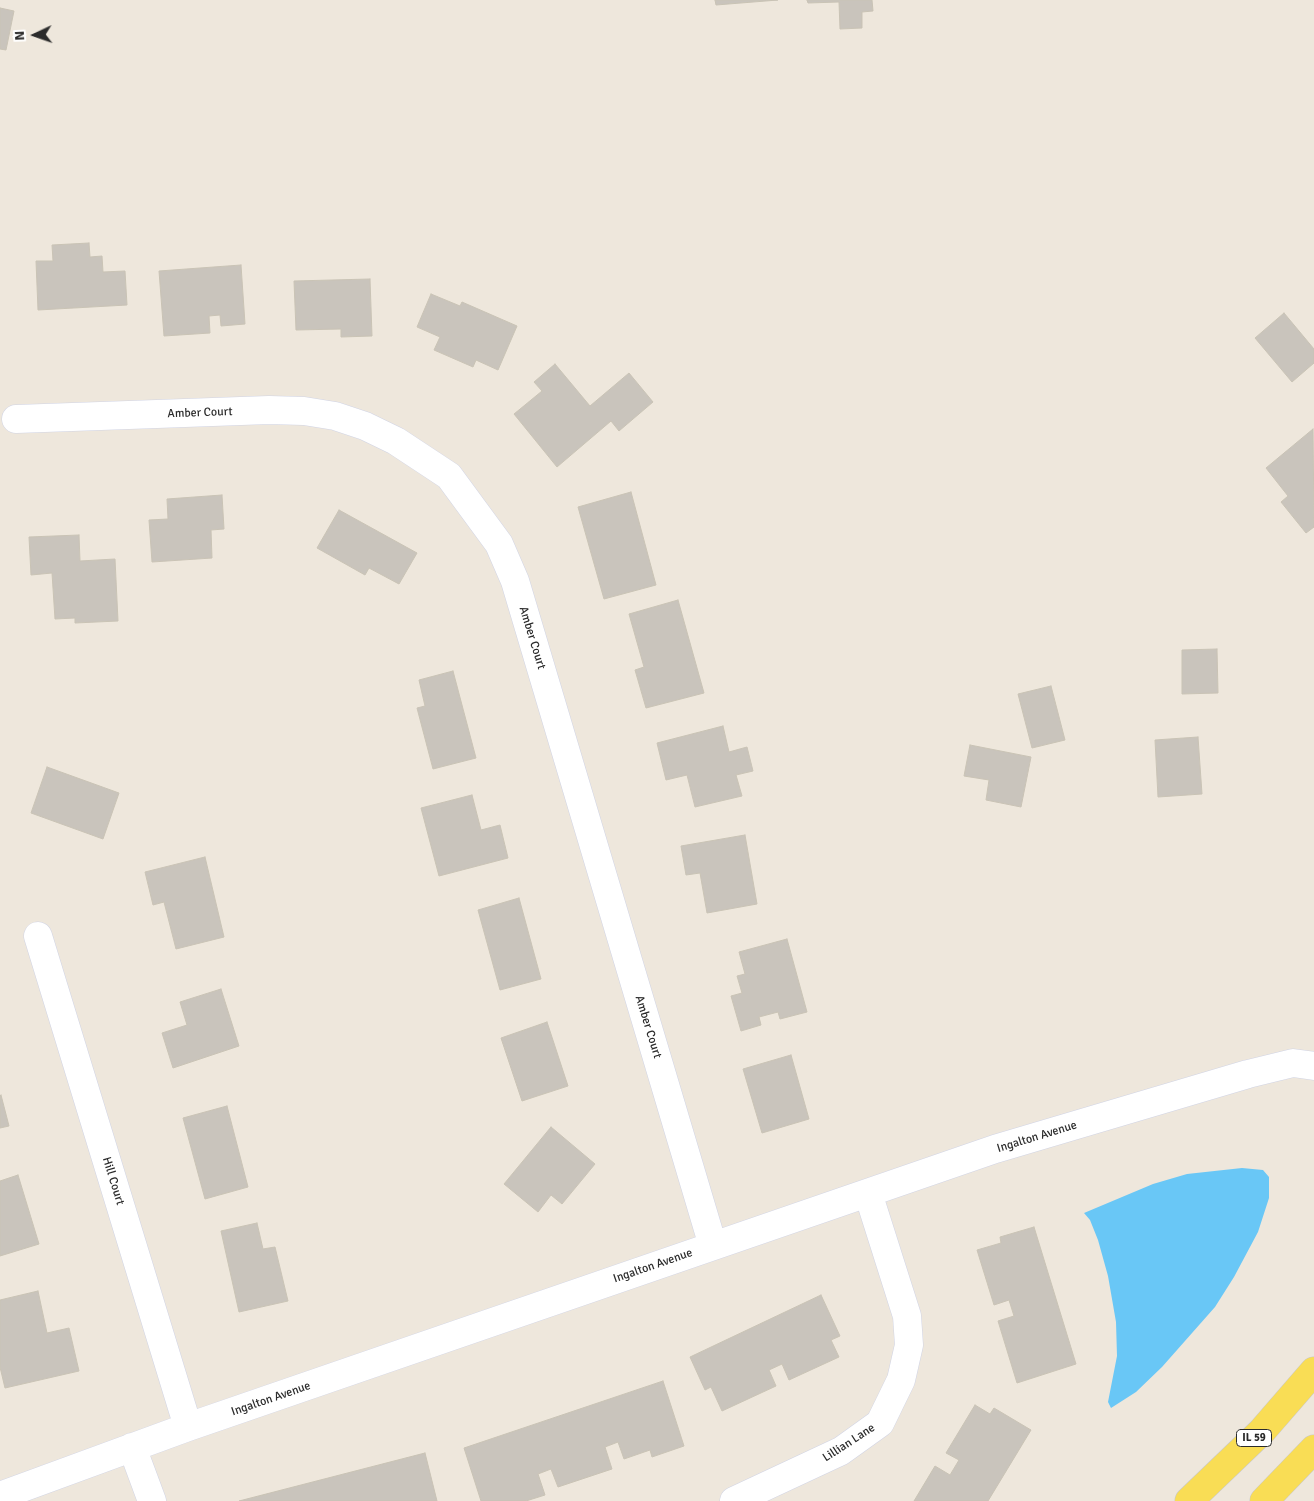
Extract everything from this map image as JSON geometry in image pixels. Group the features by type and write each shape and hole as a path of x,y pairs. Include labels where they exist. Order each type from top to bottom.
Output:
{"main road":[{"name":"IL 59","path":"1189,1501 1262,1431 1314,1370"},
{"path":"1264,1501 1314,1449"}],"street":[{"name":"Amber Court","path":"16,419 269,410 304,411 335,416 365,426 396,440 450,476 499,544 515,580 713,1246"},
{"name":"Hill Court","path":"38,936 188,1427"},
{"name":"Ingalton Avenue","path":"0,1496 188,1427 994,1149 1248,1074 1293,1063 1314,1066"},
{"name":"Lillian Lane","path":"734,1501 841,1451 880,1423 901,1380 909,1345 907,1316 868,1193"},
{"path":"132,1447 152,1501"}],"water":[{"path":"1242,1168 1263,1170 1269,1177 1269,1198 1258,1232 1234,1277 1215,1307 1162,1367 1136,1392 1111,1408 1108,1402 1117,1356 1116,1322 1108,1276 1098,1240 1090,1220 1084,1213 1153,1184 1187,1174"}],"building":[{"path":"715,0 778,0 716,5"},
{"path":"807,0 872,0 873,11 862,12 862,28 840,29 839,2 808,3"},
{"path":"0,8 14,11 6,50 0,49"},
{"path":"89,243 90,257 102,256 103,272 125,271 127,305 38,310 36,261 53,261 52,245"},
{"path":"241,265 245,324 221,326 220,315 209,316 210,333 164,336 159,271"},
{"path":"370,279 372,336 341,337 341,329 296,330 294,281"},
{"path":"431,294 460,306 462,302 517,326 498,370 476,360 473,367 434,350 440,337 417,327"},
{"path":"1284,313 1314,349 1314,363 1292,382 1255,338"},
{"path":"555,364 590,406 629,373 653,402 619,431 611,421 557,467 514,414 542,391 534,382"},
{"path":"1313,429 1314,527 1306,533 1281,502 1288,496 1266,468"},
{"path":"631,492 656,585 604,599 578,507"},
{"path":"222,495 224,529 211,530 212,558 152,562 149,520 168,519 167,499"},
{"path":"339,510 417,553 399,584 369,568 365,575 317,548"},
{"path":"79,535 80,561 115,559 118,621 75,623 75,618 55,619 52,573 31,575 29,537"},
{"path":"678,600 704,693 646,708 635,670 644,667 629,614"},
{"path":"1217,649 1218,693 1182,694 1182,650"},
{"path":"453,671 476,758 433,769 417,708 425,706 419,680"},
{"path":"1051,686 1065,740 1032,748 1018,694"},
{"path":"723,726 729,752 747,747 753,771 736,775 742,796 695,807 687,775 666,780 657,743"},
{"path":"1198,737 1202,794 1158,797 1155,740"},
{"path":"970,745 1031,757 1021,807 986,800 989,780 964,776"},
{"path":"47,767 119,793 103,839 31,813"},
{"path":"472,795 481,830 500,825 508,858 439,876 421,808"},
{"path":"745,835 757,904 707,913 700,873 686,875 681,846"},
{"path":"205,857 224,937 176,949 164,902 153,905 145,872"},
{"path":"519,898 541,979 500,990 478,910"},
{"path":"787,939 807,1012 780,1019 778,1012 759,1017 761,1025 741,1031 731,996 742,993 737,976 745,974 739,952"},
{"path":"221,989 239,1046 173,1068 162,1033 187,1025 180,1002"},
{"path":"547,1022 568,1086 522,1101 501,1038"},
{"path":"791,1055 809,1119 762,1133 743,1069"},
{"path":"0,1096 9,1126 0,1128"},
{"path":"227,1106 248,1187 205,1199 183,1118"},
{"path":"551,1127 595,1164 562,1204 551,1195 538,1212 504,1184"},
{"path":"18,1175 39,1244 0,1256 0,1181"},
{"path":"257,1223 263,1249 275,1247 288,1301 239,1312 221,1231"},
{"path":"1034,1227 1076,1364 1017,1383 998,1321 1014,1316 1009,1300 994,1305 977,1250 1001,1243 1000,1237"},
{"path":"38,1291 47,1333 69,1328 79,1371 5,1388 0,1367 0,1300"},
{"path":"821,1295 840,1336 831,1340 839,1357 789,1380 782,1364 769,1370 776,1386 722,1411 711,1387 705,1390 690,1357"},
{"path":"663,1381 684,1446 652,1457 650,1450 624,1459 618,1442 605,1447 612,1469 558,1487 551,1469 538,1474 545,1495 526,1501 481,1501 464,1448"},
{"path":"975,1405 990,1414 994,1408 1031,1430 988,1501 914,1501 935,1466 950,1475 959,1460 946,1453"},
{"path":"425,1453 437,1501 239,1501"}]}
